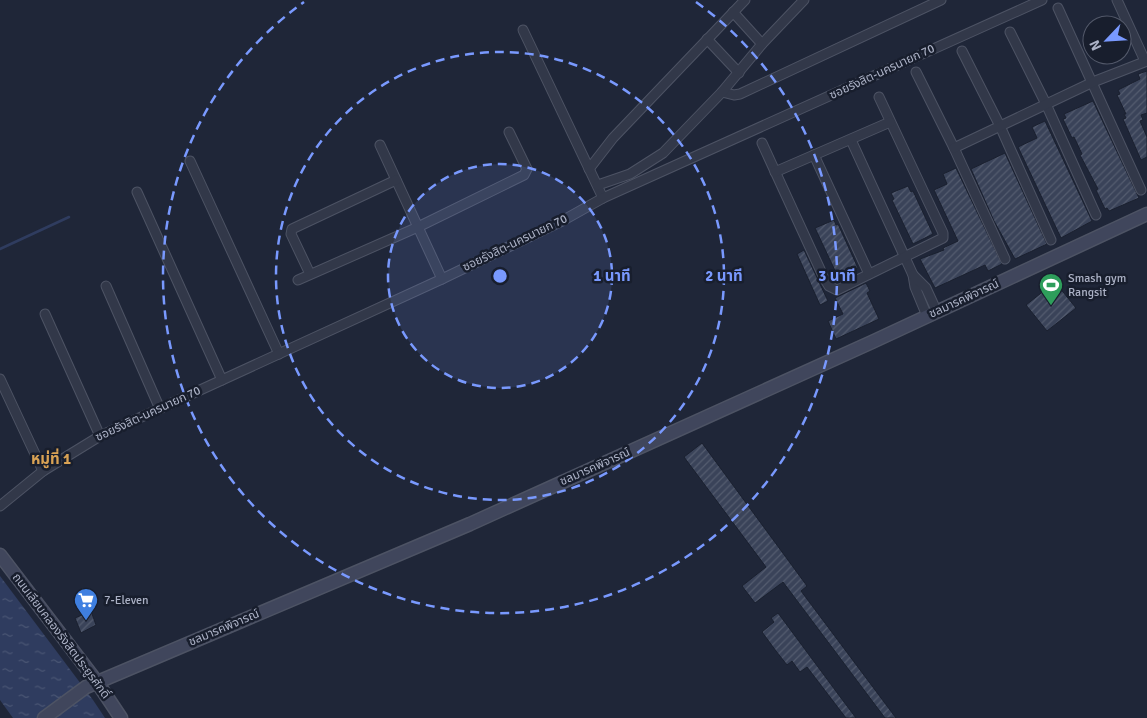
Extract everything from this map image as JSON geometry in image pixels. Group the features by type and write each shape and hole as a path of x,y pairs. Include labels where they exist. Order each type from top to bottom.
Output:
{"street":[{"path":"589,169 613,138 745,0"},
{"path":"598,185 630,174 663,152 722,92 762,44 804,0"},
{"path":"722,92 734,95 740,94 923,4 942,0"},
{"name":"ซอยรังสิต-นครนายก 70","path":"0,506 43,471 100,436 562,222 603,198 1042,0"},
{"path":"954,148 1093,82 1146,61 1117,0"},
{"path":"1058,8 1142,190"},
{"path":"733,12 762,44"},
{"path":"524,30 603,198"},
{"path":"1010,32 1046,104 1096,215"},
{"path":"707,39 739,72"},
{"path":"962,51 1000,126 1052,240"},
{"path":"916,72 954,148 1005,259"},
{"path":"762,143 829,286 837,290 943,238 943,233 879,97"},
{"path":"775,172 890,122"},
{"path":"298,280 418,227 524,176 527,169 509,132"},
{"path":"851,140 913,275 915,287 932,314"},
{"path":"380,145 442,278"},
{"path":"814,155 869,274"},
{"path":"190,162 279,354"},
{"path":"310,274 291,234 292,229 396,180"},
{"path":"137,192 222,380"},
{"name":"ชลมารคพิจารณ์","path":"44,718 92,685 470,524 1147,214"},
{"path":"106,286 160,409"},
{"path":"45,314 100,436"},
{"path":"0,379 43,471"},
{"name":"ถนนเลียบคลองรังสิตประยูรศักดิ์","path":"0,556 92,685 121,718"}],"water":[{"path":"0,576 105,718 13,718 0,700"}],"building":[{"path":"1147,71 1147,113 1141,115 1143,120 1140,121 1147,137 1147,157 1141,160 1123,119 1126,118 1124,114 1126,114 1117,95 1120,94 1118,90 1140,79 1138,74"},
{"path":"1093,101 1139,198 1109,211 1107,208 1105,209 1096,190 1098,189 1080,155 1082,154 1063,119 1066,118 1064,114"},
{"path":"1045,121 1092,221 1061,238 1018,147 1037,138 1032,127"},
{"path":"1005,153 1047,244 1015,259 994,221 971,169"},
{"path":"956,168 1002,264 988,271 985,265 935,288 920,259 944,250 943,248 958,241 934,190 947,184 943,174"},
{"path":"908,186 911,192 913,191 933,234 913,244 892,200 894,199 891,193"},
{"path":"834,220 836,225 838,224 858,268 838,277 815,228"},
{"path":"804,250 828,301 820,305 797,254"},
{"name":"Smash gym Rangsit","path":"1055,282 1076,308 1047,331 1026,305"},
{"path":"866,283 870,291 867,293 879,319 836,339 828,321 843,314 835,298"},
{"path":"702,443 807,586 801,591 896,718 885,718 783,582 755,603 742,586 766,567 684,457"},
{"name":"7-Eleven","path":"91,611 96,625 81,633 75,618"},
{"path":"778,613 856,718 846,718 807,667 800,672 792,661 787,665 776,651 762,632 774,622 771,618"}],"waterway":[{"path":"0,249 69,217"}],"place":[{"name":"Smash gym Rangsit","path":"1051,306"},
{"name":"7-Eleven","path":"86,621"}],"district":[{"name":"หมู่ที่ 1","path":"51,459"}]}
